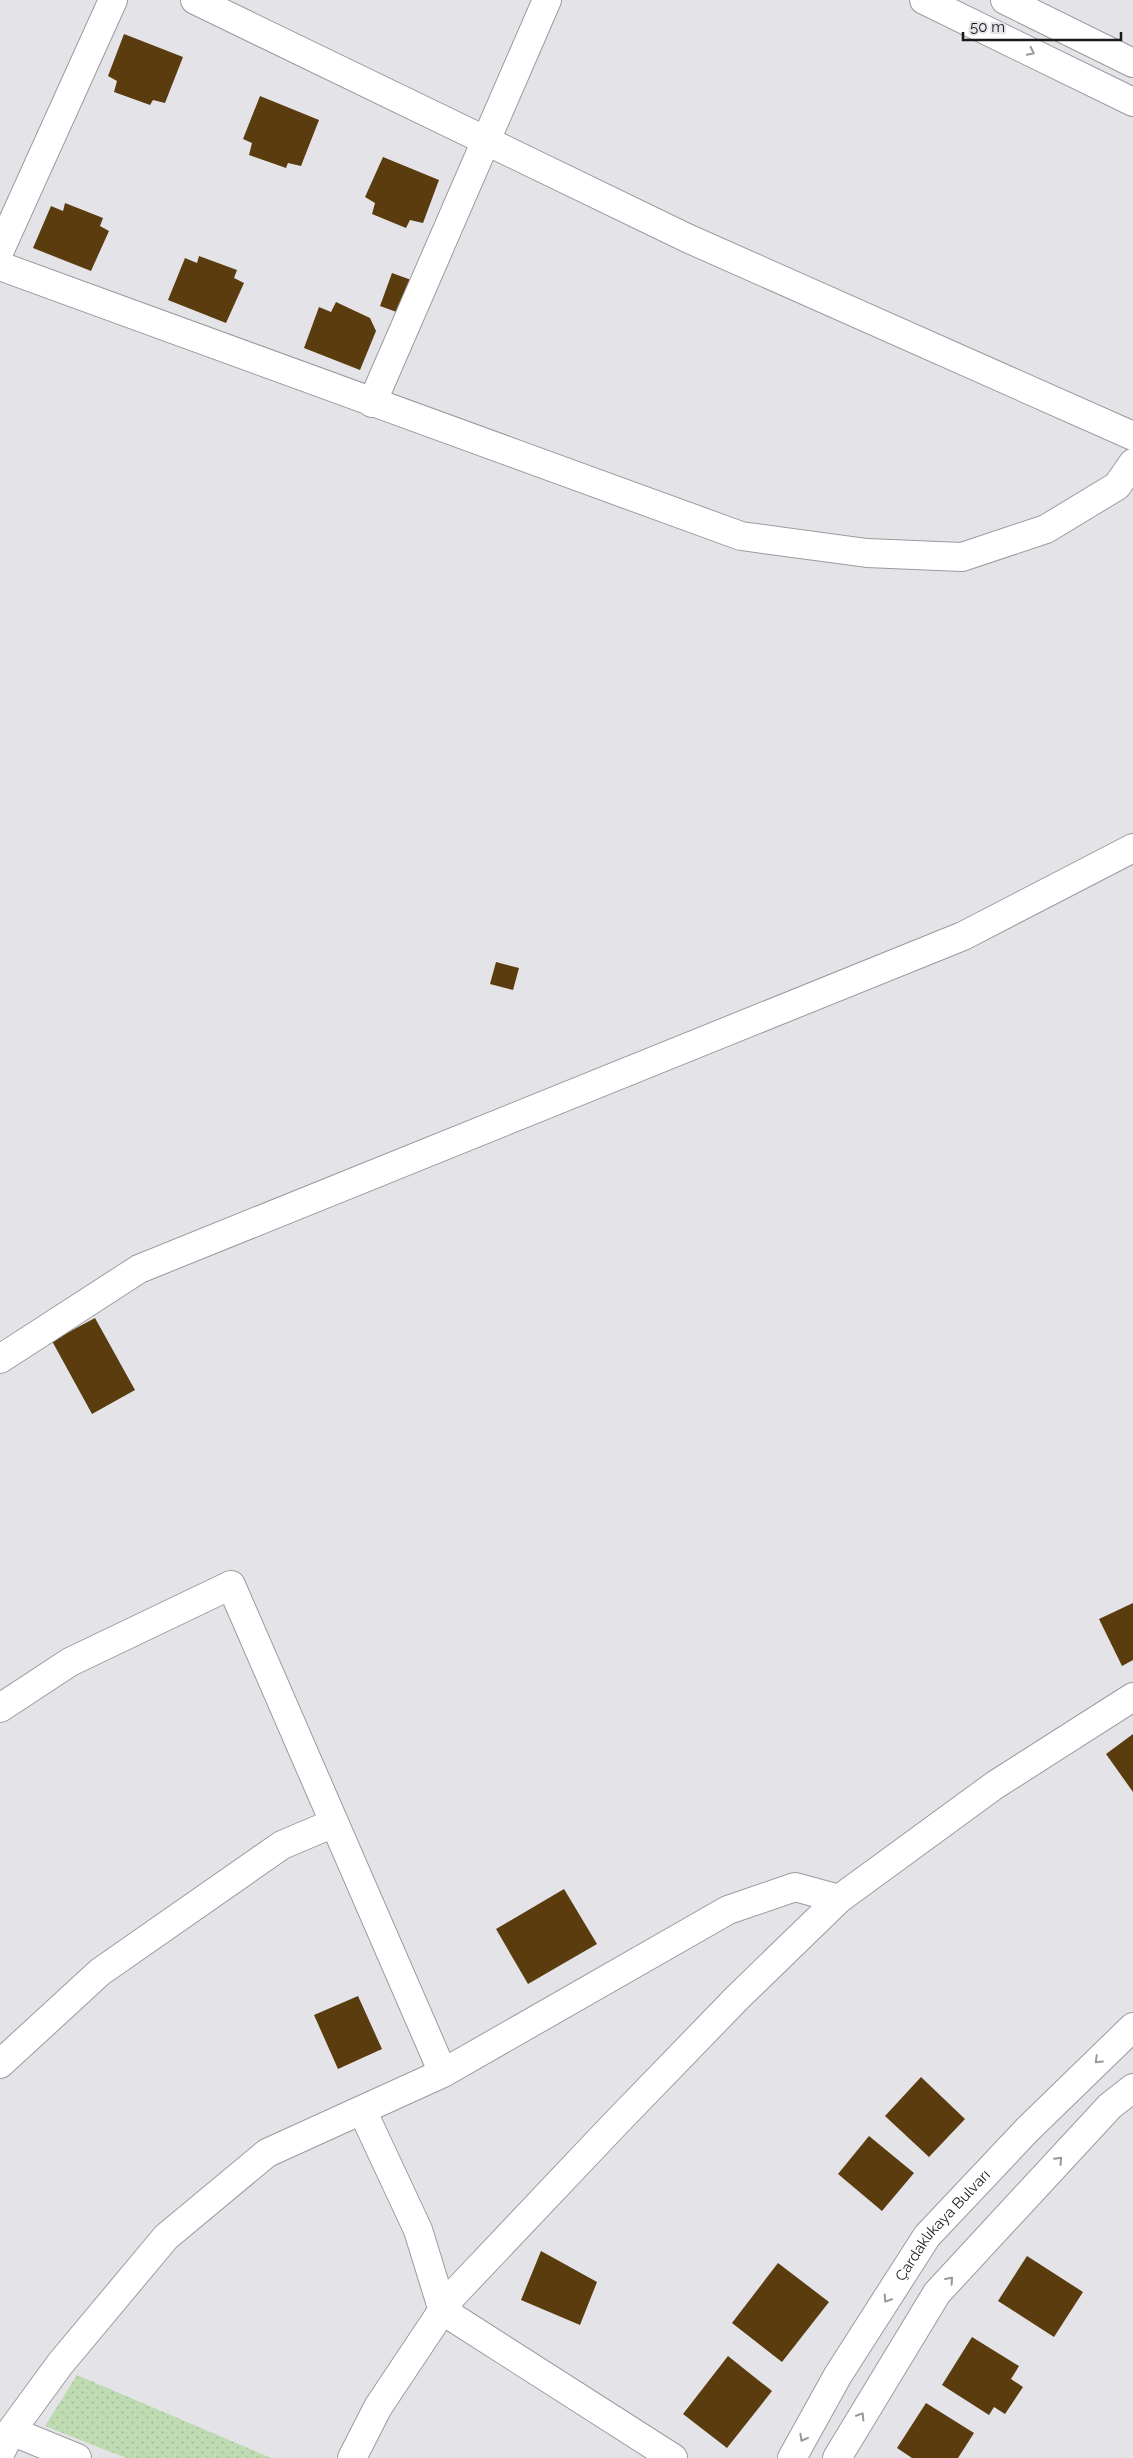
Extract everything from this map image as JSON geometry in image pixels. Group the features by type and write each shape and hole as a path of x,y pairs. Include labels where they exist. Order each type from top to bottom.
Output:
{"street":[{"path":"0,250 113,0"},
{"path":"195,0 687,238 1133,436"},
{"path":"372,403 547,0"},
{"path":"924,0 1133,102"},
{"path":"1004,0 1133,63"},
{"path":"0,266 741,536 867,553 962,557 1046,529 1118,486 1133,463"},
{"path":"0,1359 139,1269 963,936 1133,848"},
{"path":"0,1708 70,1662 231,1585 442,2073"},
{"path":"352,2458 378,2407 452,2296 614,2125 738,1998 839,1899 995,1785 1133,1697"},
{"path":"0,2064 100,1972 282,1845 334,1823"},
{"path":"77,2458 6,2442 60,2364 166,2237 267,2153 442,2073 728,1910 795,1886 839,1899"},
{"name":"Çardaklıkaya Bulvarı","path":"792,2458 838,2375 927,2236 1027,2130 1133,2027"},
{"path":"837,2458 937,2293 1110,2106 1133,2088"},
{"path":"362,2110 418,2230 443,2311 673,2458"}],"green space":[{"path":"77,2375 271,2458 126,2458 45,2426"}],"building":[{"path":"124,34 183,57 165,103 153,100 150,105 114,92 117,81 108,76"},
{"path":"260,96 319,120 301,166 288,163 286,168 249,155 252,143 243,139"},
{"path":"383,157 439,180 423,223 410,220 406,228 372,214 375,203 365,197"},
{"path":"65,203 103,218 100,226 109,231 91,271 33,248 51,206 63,211"},
{"path":"199,256 237,270 234,278 244,283 226,323 168,300 185,258 197,263"},
{"path":"392,273 414,281 402,314 380,306"},
{"path":"336,302 370,318 376,331 360,370 304,348 319,307 331,312"},
{"path":"496,962 519,968 513,990 490,984"},
{"path":"95,1318 135,1390 92,1414 52,1341"},
{"path":"1133,1603 1133,1660 1122,1666 1099,1619"},
{"path":"1133,1734 1133,1792 1106,1754"},
{"path":"564,1889 597,1944 528,1984 496,1929"},
{"path":"358,1996 382,2049 338,2069 314,2015"},
{"path":"921,2077 965,2119 929,2157 885,2116"},
{"path":"869,2136 914,2173 882,2211 838,2174"},
{"path":"541,2251 597,2282 580,2325 521,2300"},
{"path":"1027,2256 1083,2292 1054,2337 998,2301"},
{"path":"778,2263 829,2302 782,2362 732,2323"},
{"path":"972,2337 1019,2366 1011,2379 1023,2387 1005,2414 994,2407 989,2415 942,2385"},
{"path":"728,2356 772,2391 727,2448 683,2414"},
{"path":"926,2403 974,2433 958,2458 912,2458 897,2448"}]}
